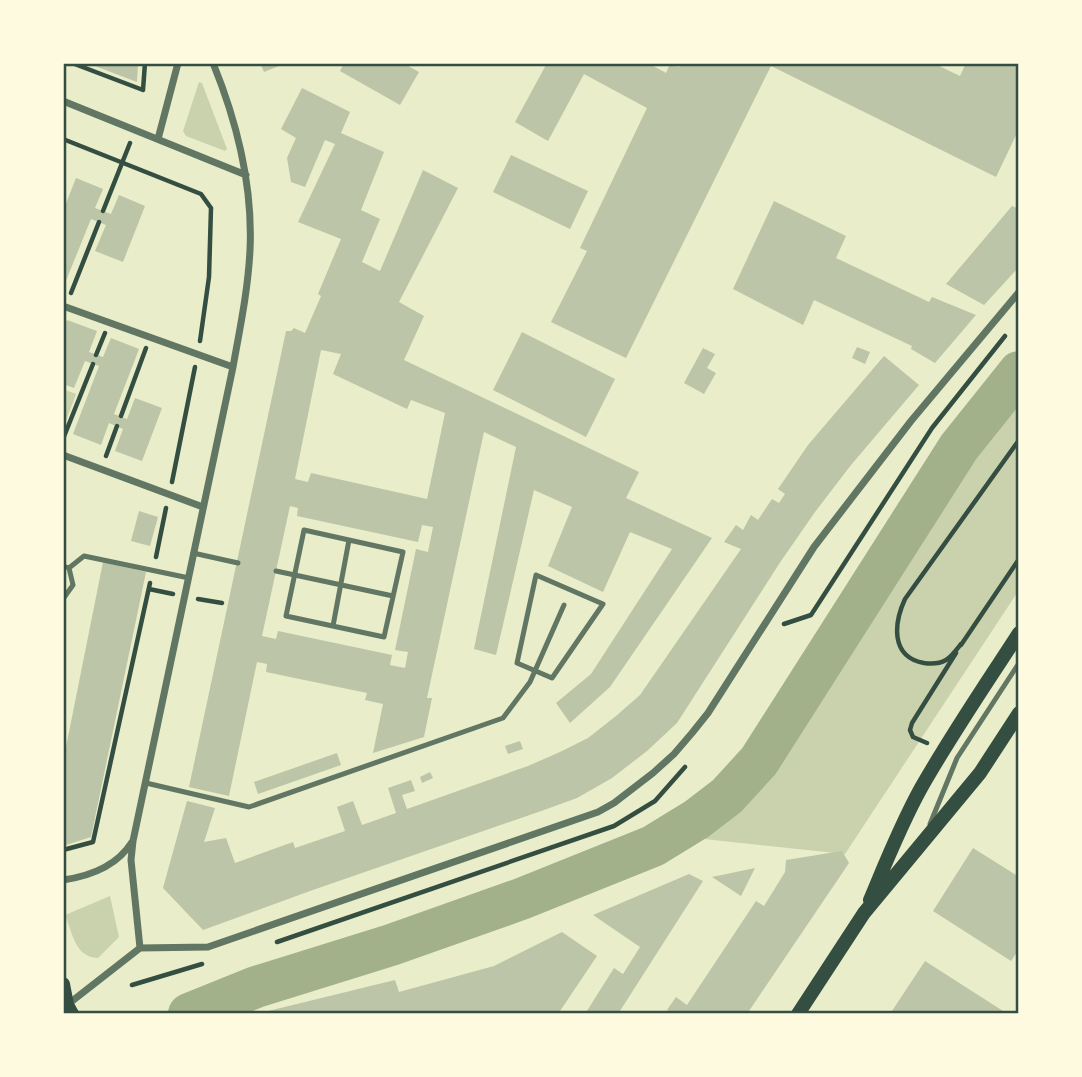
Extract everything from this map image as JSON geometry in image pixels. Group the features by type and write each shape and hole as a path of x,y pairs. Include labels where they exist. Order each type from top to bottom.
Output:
{"main road":[{"path":"864,913 920,790 1019,633"},
{"path":"798,1014 864,913 980,773 1019,713"},
{"path":"63,984 66,1006"}],"street":[{"path":"158,139 178,63"},
{"path":"140,948 131,860 132,841 233,367 244,308 250,251 246,175 233,119 213,63"},
{"path":"63,102 246,175"},
{"path":"66,1006 140,948 208,947 598,812 628,793 674,754 708,713 814,547 911,421 1019,292"},
{"path":"64,307 233,367"},
{"path":"63,455 203,507"},
{"path":"63,880 108,867 132,841"}],"lane":[{"path":"304,530 349,540 403,552 384,637 286,617 304,530"},
{"path":"333,626 349,540"},
{"path":"193,553 238,563"},
{"path":"63,599 73,585 66,567 84,556 188,578"},
{"path":"276,571 393,596"},
{"path":"536,575 603,604 552,678 534,671 517,663 536,575"},
{"path":"146,783 249,807 503,718 530,681 564,606"},
{"path":"923,844 957,758 1019,663"}],"path":[{"path":"72,63 143,90 145,63"},
{"path":"103,211 135,130"},
{"path":"63,139 201,194 211,208 209,276 198,355 93,842 63,850"},
{"path":"64,307 99,222"},
{"path":"784,624 811,615 932,428 1005,336"},
{"path":"121,416 150,338"},
{"path":"63,439 93,364"},
{"path":"100,470 117,426"},
{"path":"961,644 946,660 937,663 914,660 906,655 900,646 897,634 899,613 905,599 1019,440"},
{"path":"929,744 913,737 910,730 912,723 961,644 1019,559"},
{"path":"273,943 614,826 655,801 690,760"},
{"path":"132,985 213,960"}],"green space":[{"path":"199,82 202,83 227,149 225,151 186,136 183,131"},
{"path":"63,389 76,394 63,429"},
{"path":"1019,404 1019,590 845,854 704,839 986,443"},
{"path":"110,896 119,937 98,958 90,957 84,954 76,943 65,915"}],"building":[{"path":"87,63 138,63 137,82"},
{"path":"260,63 286,63 264,72"},
{"path":"344,63 403,63 419,72 400,105 340,71"},
{"path":"547,63 648,63 666,73 670,64 679,67 681,63 933,63 960,76 966,63 1019,63 1019,129 996,177 771,66 626,358 551,322 587,251 580,248 647,108 584,74 548,141 515,122"},
{"path":"302,88 350,112 341,133 384,152 361,210 380,219 362,262 380,271 423,170 458,188 399,302 424,316 404,360 639,472 626,498 712,538 610,687 570,723 556,703 591,674 672,549 630,532 603,592 548,566 572,507 534,490 496,655 474,649 516,447 484,432 427,698 432,698 424,737 373,753 383,704 365,700 367,693 266,672 267,664 257,662 229,796 189,787 286,331 294,328 305,333 341,239 298,222 335,144 325,140 305,187 291,182 287,158 296,138 281,129","holes":["321,350 341,354 333,374 407,409 411,400 445,413 427,499 311,473 308,482 295,479","290,506 298,508 297,516 418,542 422,525 433,527 428,552 416,549 395,650 408,652 405,668 390,665 392,655 278,631 276,639 262,636"]},
{"path":"511,155 588,191 570,229 493,192"},
{"path":"76,178 103,189 95,208 111,214 119,195 145,206 123,262 95,251 106,225 91,219 63,288 63,211"},
{"path":"774,201 846,236 836,258 929,302 932,297 976,315 935,363 911,349 912,346 814,300 803,325 733,289"},
{"path":"1012,206 1019,209 1019,267 984,305 946,284"},
{"path":"67,320 97,331 89,352 103,357 111,338 139,349 114,414 127,419 135,398 162,408 142,461 115,451 123,429 109,423 101,445 73,434 99,366 85,361 74,388 63,384 63,330"},
{"path":"522,332 615,379 586,437 493,390"},
{"path":"857,347 870,352 865,364 852,358"},
{"path":"703,348 715,354 707,368 716,373 704,394 684,383"},
{"path":"884,356 919,385 815,512 677,723 612,778 577,798 203,930 163,888 187,801 215,808 204,842 226,838 235,863 293,842 295,848 345,831 337,807 353,801 362,825 396,813 388,788 411,780 415,791 402,795 407,809 528,766 588,738 640,695 741,549 724,542 736,525 743,530 751,515 758,520 772,499 779,503 785,494 778,489 808,445"},
{"path":"139,511 158,517 150,546 131,541"},
{"path":"103,562 146,572 91,837 63,846 63,762"},
{"path":"520,741 523,749 508,754 505,746"},
{"path":"337,753 341,765 258,794 254,782"},
{"path":"430,772 433,778 422,783 420,777"},
{"path":"973,848 1019,877 1019,949 1011,961 933,911"},
{"path":"842,851 849,863 747,1014 674,1014 667,1010 676,997 687,1005 756,901 764,906 785,872 786,860"},
{"path":"755,868 741,896 712,877"},
{"path":"689,874 703,881 618,1014 585,1014 614,968 623,974 640,947 593,915"},
{"path":"562,932 597,956 558,1014 256,1014 395,980 399,992 494,966"},
{"path":"925,961 1003,1011 1000,1014 890,1014"}],"waterway":[{"path":"189,1014 256,987 391,945 521,899 653,846 697,819 727,796 759,761 959,447 1019,372"}]}
